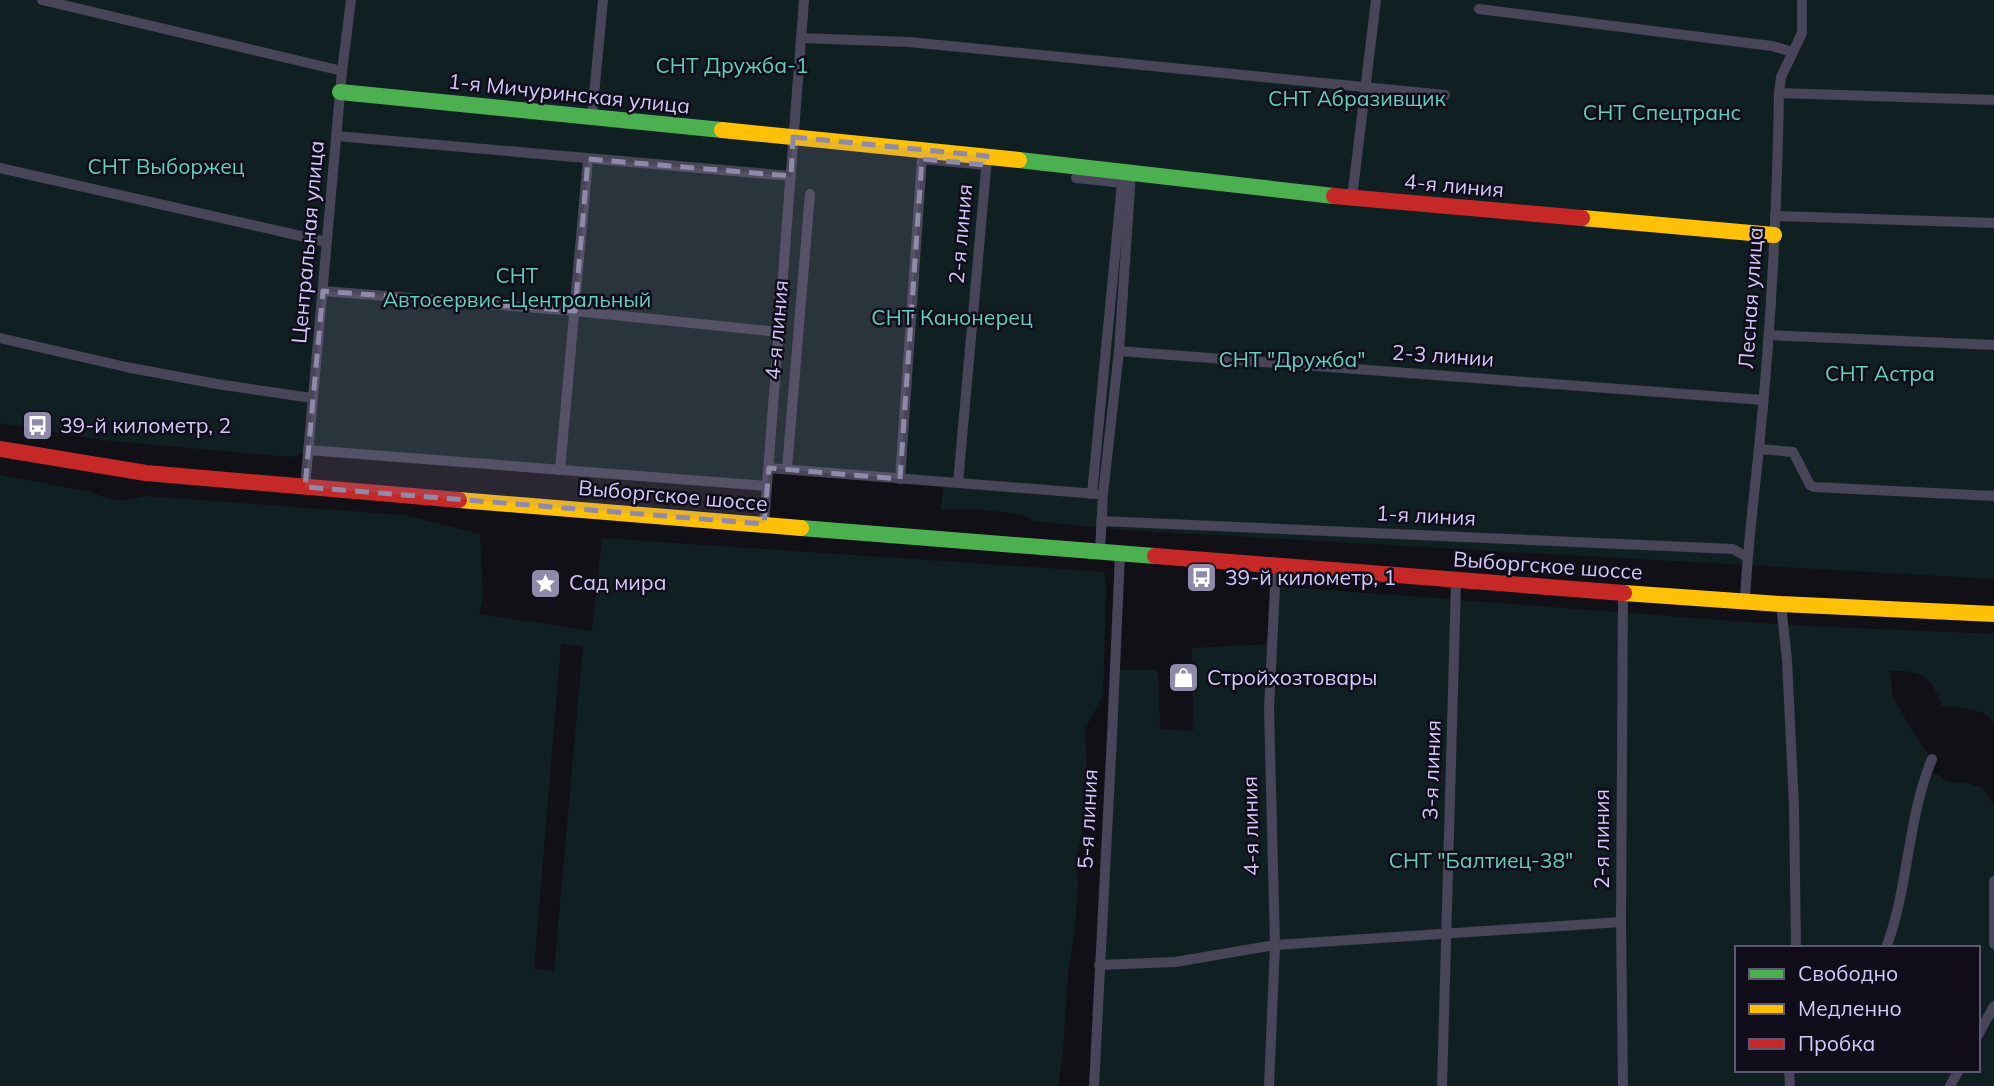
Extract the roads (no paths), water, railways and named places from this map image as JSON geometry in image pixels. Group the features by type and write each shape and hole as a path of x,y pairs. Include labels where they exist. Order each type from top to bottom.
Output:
{"main road":[{"name":"1-я Мичуринская улица","path":"340,92 793,137 986,161"},
{"name":"4-я линия","path":"986,161 1131,173 1352,198 1774,235"},
{"name":"Выборгское шоссе","path":"0,449 94,466 202,479 1456,581 1781,604 1994,614"}],"street":[{"path":"42,0 342,71"},
{"name":"Центральная улица","path":"305,487 340,92 351,0"},
{"path":"592,116 603,0"},
{"path":"764,524 804,0"},
{"path":"1352,198 1376,0"},
{"name":"Лесная улица","path":"1745,601 1769,335 1779,93 1781,77 1802,33 1802,0"},
{"path":"1479,9 1772,46 1793,52"},
{"path":"801,38 909,42 1445,95"},
{"path":"1779,93 1994,100"},
{"path":"337,136 790,176"},
{"path":"560,470 588,159"},
{"path":"900,479 922,159 986,161"},
{"name":"2-я линия","path":"958,483 986,161"},
{"path":"0,168 327,242"},
{"path":"1097,494 1119,351 1131,173"},
{"path":"1076,178 1122,183 1097,494 1101,521 1100,551"},
{"name":"4-я линия","path":"787,469 810,194"},
{"path":"1775,216 1994,223"},
{"path":"323,291 575,311 779,332"},
{"path":"1769,335 1994,345"},
{"path":"0,338 204,382 312,398"},
{"name":"2-3 линии","path":"1119,351 1763,400"},
{"path":"1759,449 1793,452 1810,485 1814,487 1994,496"},
{"path":"308,450 767,486"},
{"path":"769,468 1097,494"},
{"name":"1-я линия","path":"1101,521 1733,549 1747,557"},
{"name":"5-я линия","path":"1094,1086 1120,554"},
{"name":"4-я линия","path":"1269,1086 1275,946 1269,709 1276,566"},
{"name":"3-я линия","path":"1442,1086 1456,581"},
{"name":"2-я линия","path":"1623,592 1623,1086"},
{"path":"1781,604 1787,660 1794,806 1796,946"},
{"path":"1887,946 1895,925 1919,798 1932,759"},
{"path":"1994,881 1994,944"},
{"path":"1099,965 1175,962 1275,946 1621,922"},
{"path":"1980,1031 1994,1006"}],"place":[{"name":"39-й километр, 2","path":"37,426"},
{"name":"39-й километр, 1","path":"1202,578"},
{"name":"Сад мира","path":"546,583"},
{"name":"Стройхозтовары","path":"1184,678"}],"park label":[{"name":"СНТ Дружба-1","path":"732,66"},
{"name":"СНТ Абразивщик","path":"1357,99"},
{"name":"СНТ Спецтранс","path":"1662,113"},
{"name":"СНТ Выборжец","path":"166,167"},
{"name":"СНТ Автосервис-Центральный","path":"517,288"},
{"name":"СНТ Канонерец","path":"952,318"},
{"name":"СНТ \"Дружба\"","path":"1292,360"},
{"name":"СНТ Астра","path":"1880,374"},
{"name":"СНТ \"Балтиец-38\"","path":"1481,861"}]}
